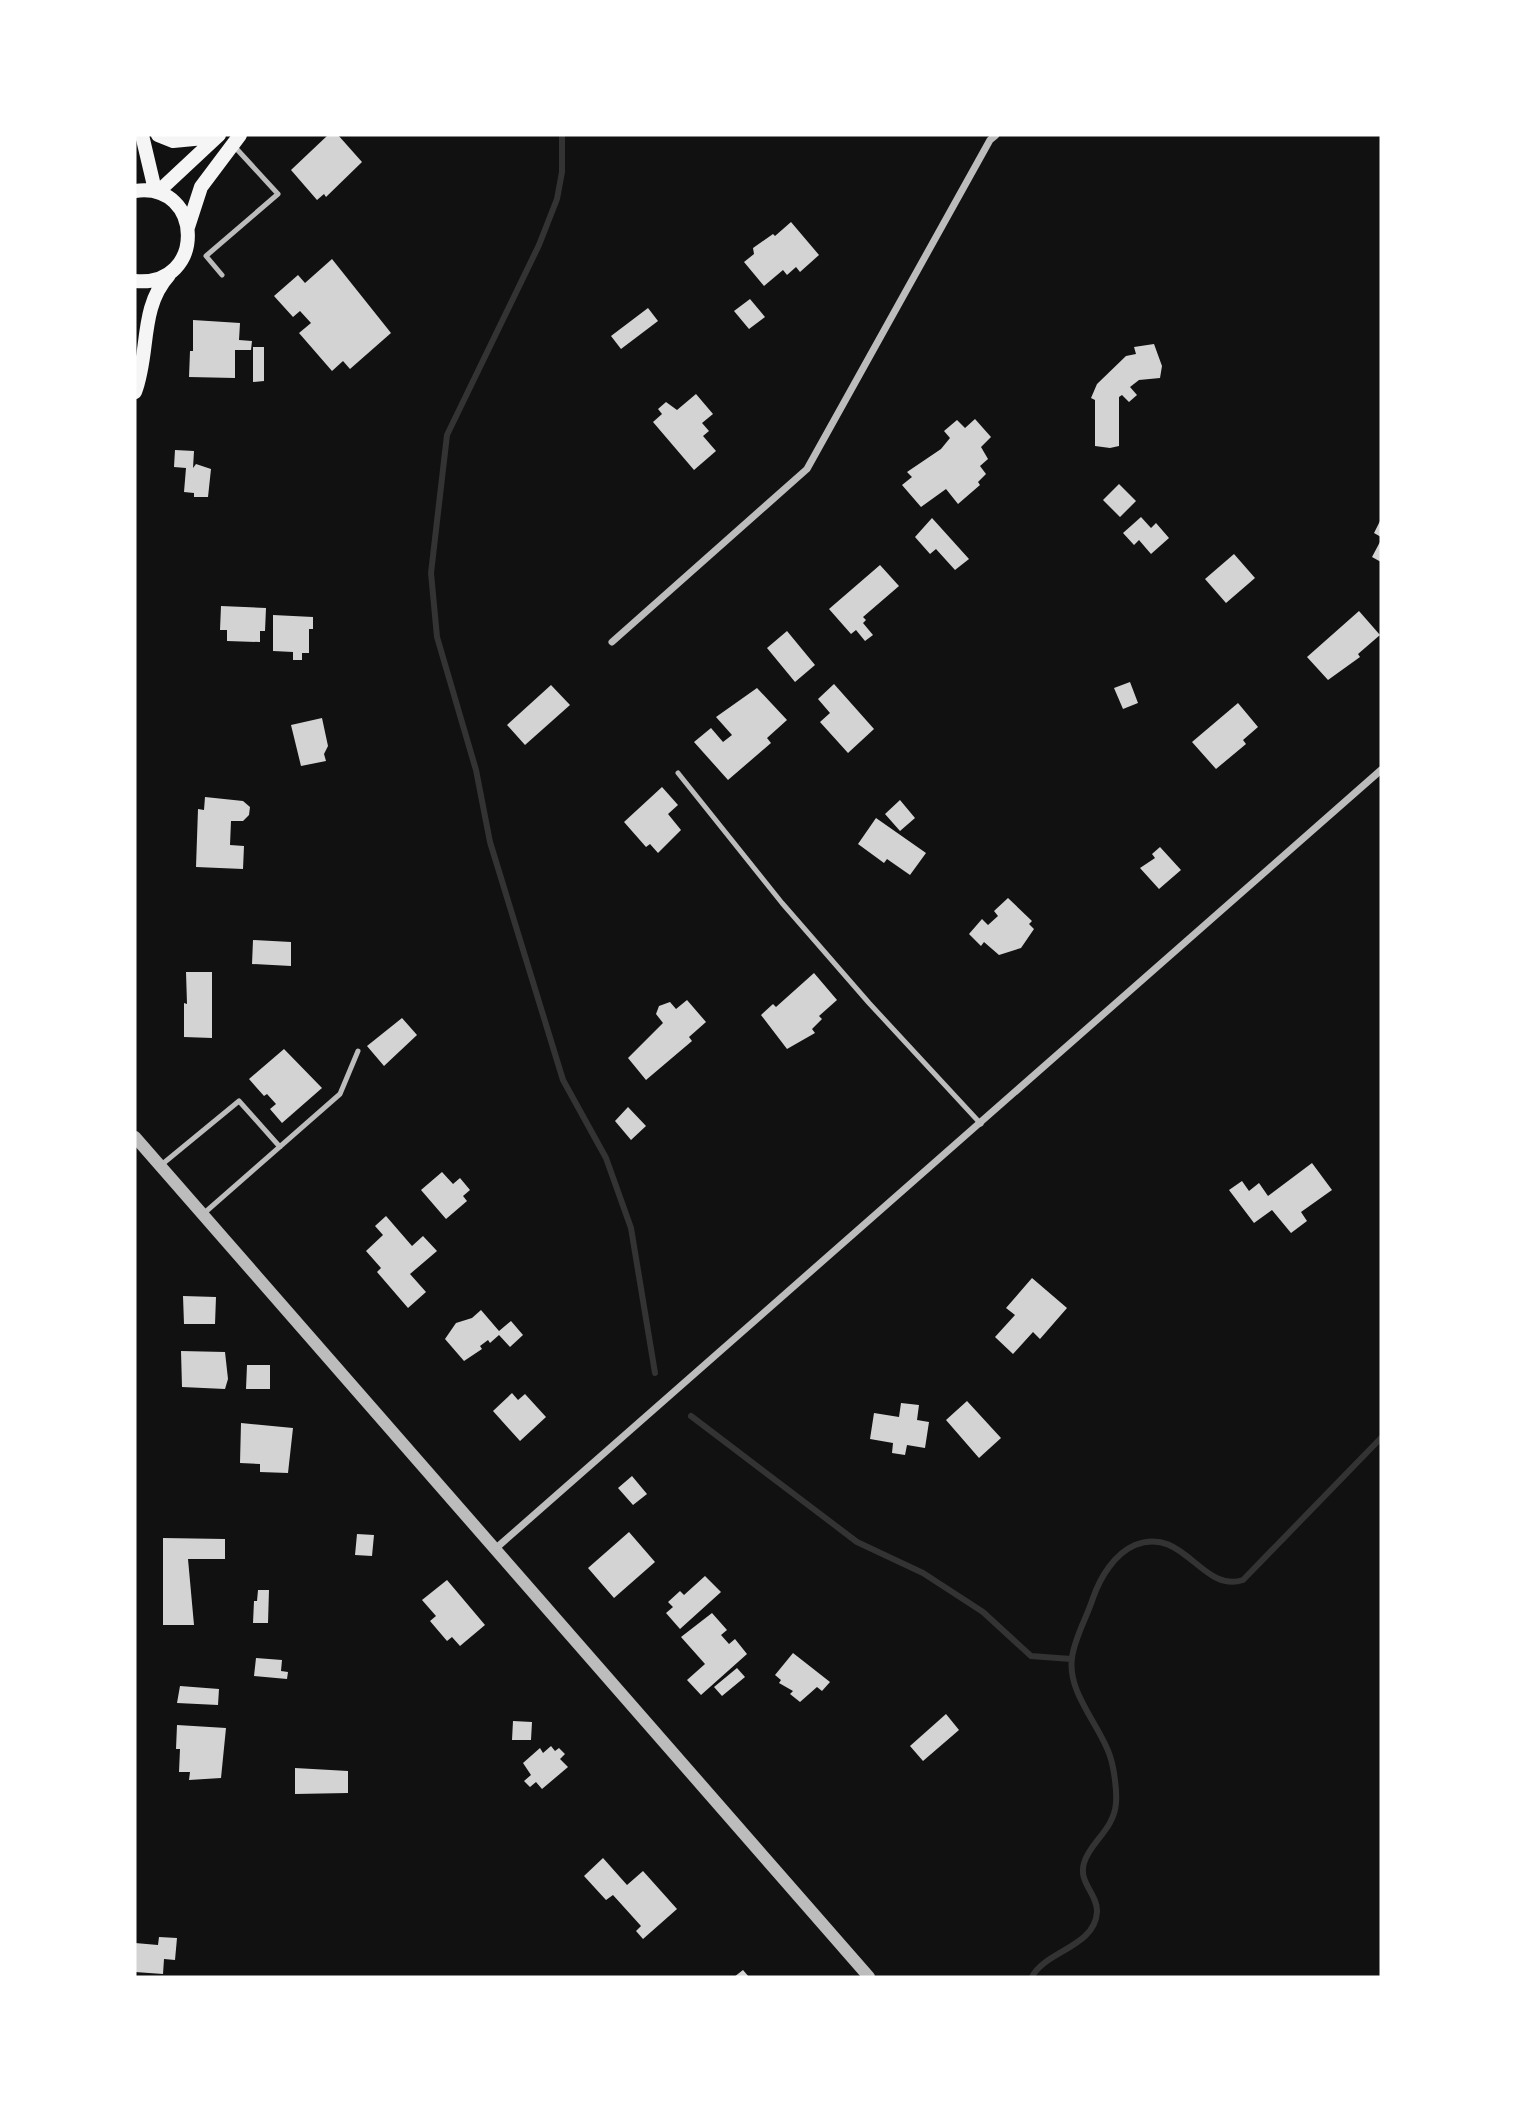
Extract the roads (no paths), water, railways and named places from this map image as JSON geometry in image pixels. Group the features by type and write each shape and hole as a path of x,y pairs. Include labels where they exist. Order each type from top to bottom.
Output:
{"main road":[{"path":"142,135 157,191"},
{"path":"158,135 173,141 217,136"},
{"path":"157,191 217,136"},
{"path":"135,392 150,308 157,288 186,252 188,228 201,187 237,140"},
{"path":"135,191 157,191 180,208 188,228"},
{"path":"135,281 159,279 171,272"}],"street":[{"path":"612,642 807,469 990,140 996,135"},
{"path":"494,1550 1381,770"},
{"path":"135,1137 869,1977"}],"lane":[{"path":"222,275 206,256 278,194 237,140"},
{"path":"678,772 782,902 861,994 981,1124"},
{"path":"202,1215 340,1094 358,1051"},
{"path":"160,1166 239,1101 280,1147"}],"waterway":[{"path":"562,135 562,172 557,199 539,245 447,435 431,573 437,637 476,770 490,842 563,1080 606,1158 631,1228 655,1373"},
{"path":"691,1416 857,1542 923,1573 983,1612 1031,1656 1071,1659"},
{"path":"1032,1977 1038,1968 1088,1933 1097,1912 1095,1900 1084,1877 1084,1863 1111,1821 1116,1803 1116,1786 1105,1744 1074,1684 1072,1658 1078,1636 1104,1575 1114,1560 1127,1549 1152,1541 1167,1544 1180,1551 1216,1578 1229,1582 1243,1580 1381,1438"}]}
